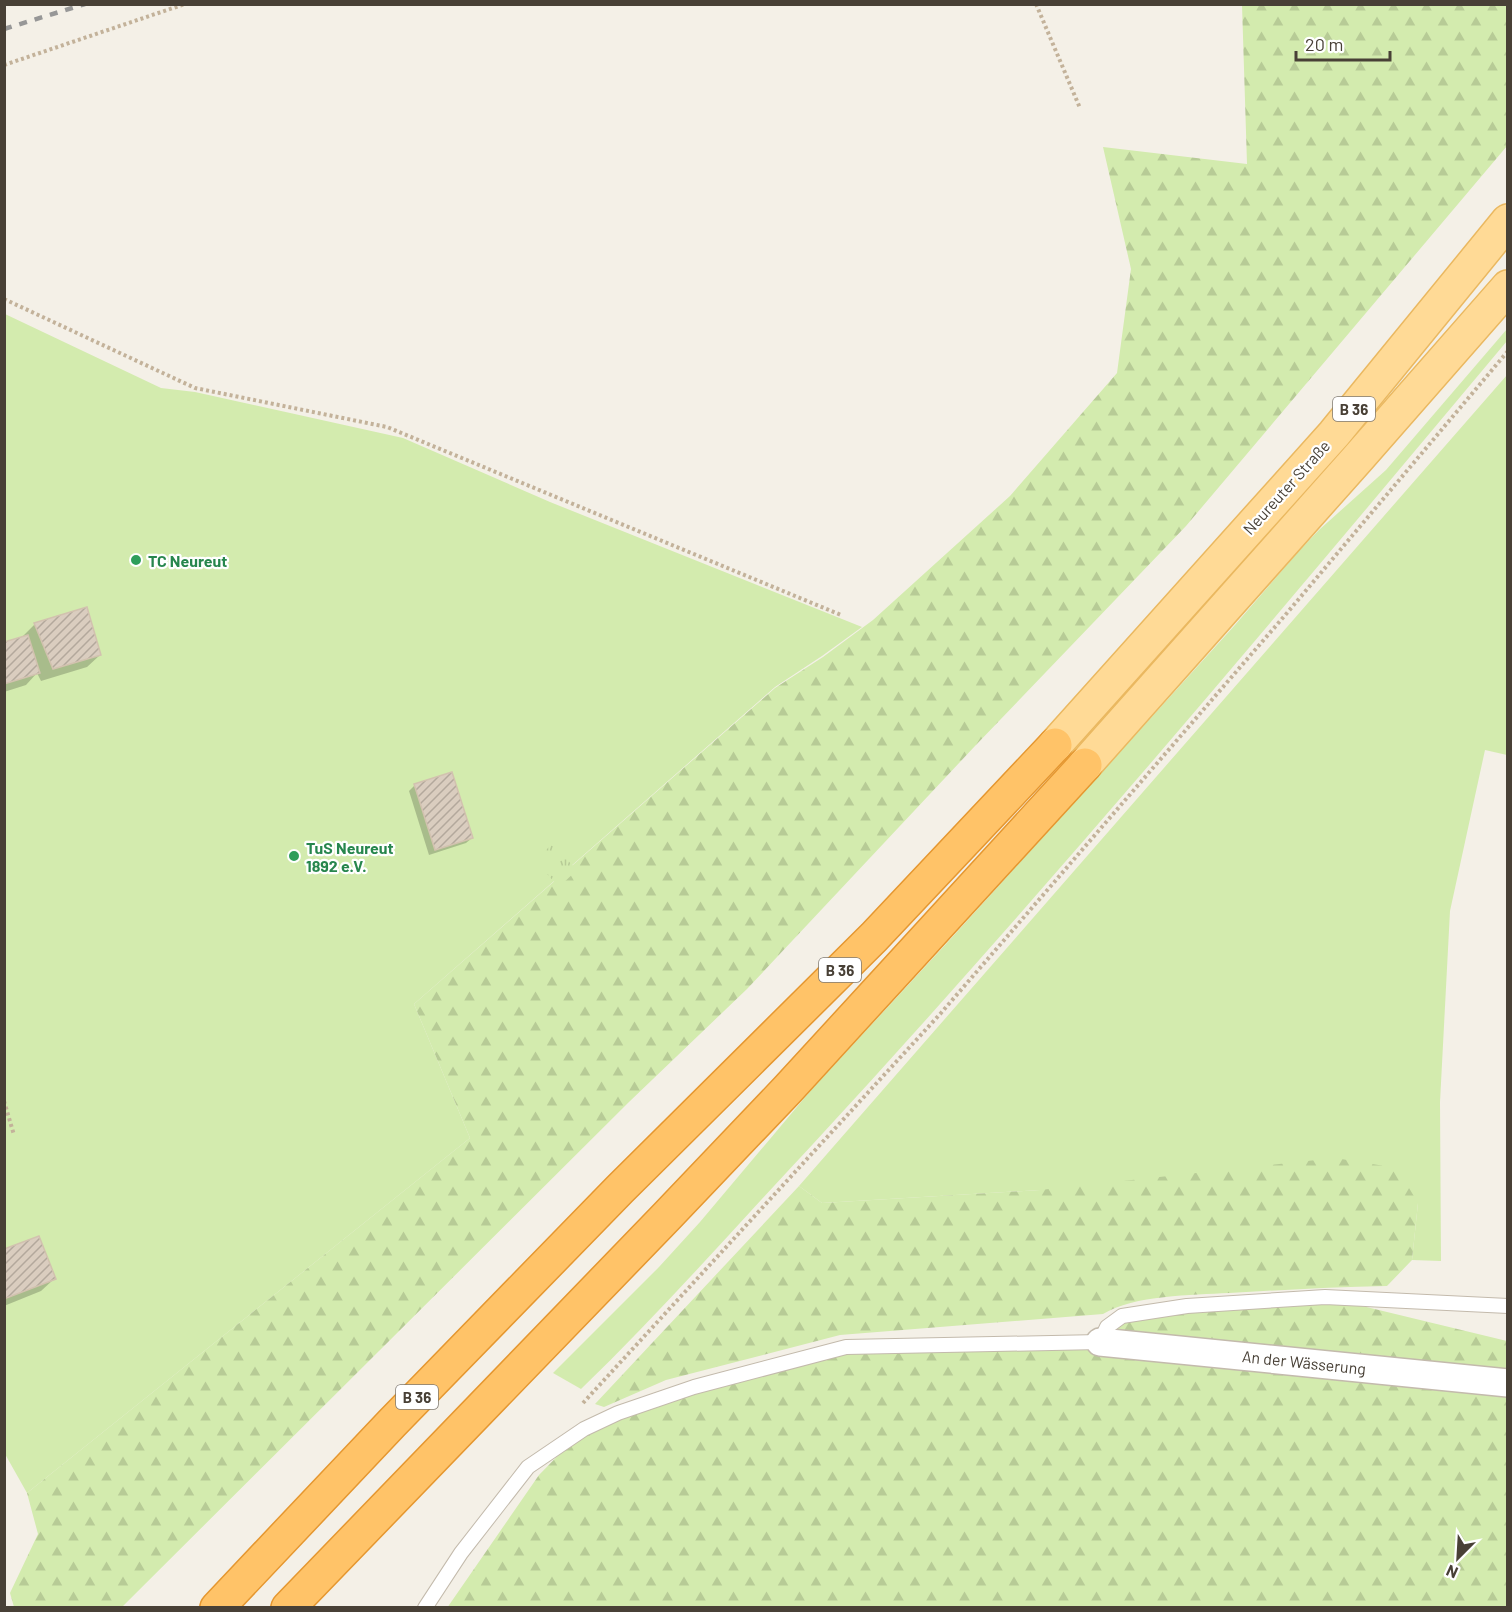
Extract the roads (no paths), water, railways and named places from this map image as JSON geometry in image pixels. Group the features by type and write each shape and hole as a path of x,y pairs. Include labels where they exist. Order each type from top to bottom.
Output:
{"highway":[{"name":"B 36","path":"217,1608 392,1423 620,1189 874,937 1055,745"},
{"name":"B 36","path":"288,1608 788,1089 1085,765"}],"main road":[{"name":"Neureuter Straße","path":"1055,745 1334,434 1508,221"},
{"name":"B 36","path":"1085,765 1508,287"}],"street":[{"name":"An der Wässerung","path":"1100,1342 1508,1383"}],"lane":[{"path":"425,1608 462,1554 528,1467 584,1429 618,1413 694,1387 846,1347 1100,1342 1107,1327 1122,1316 1187,1306 1325,1297 1508,1306"}],"railway":[{"path":"4,29 85,4"}],"place":[{"name":"TC Neureut","path":"136,560"},
{"name":"TuS Neureut 1892 e.V.","path":"294,856"}]}
